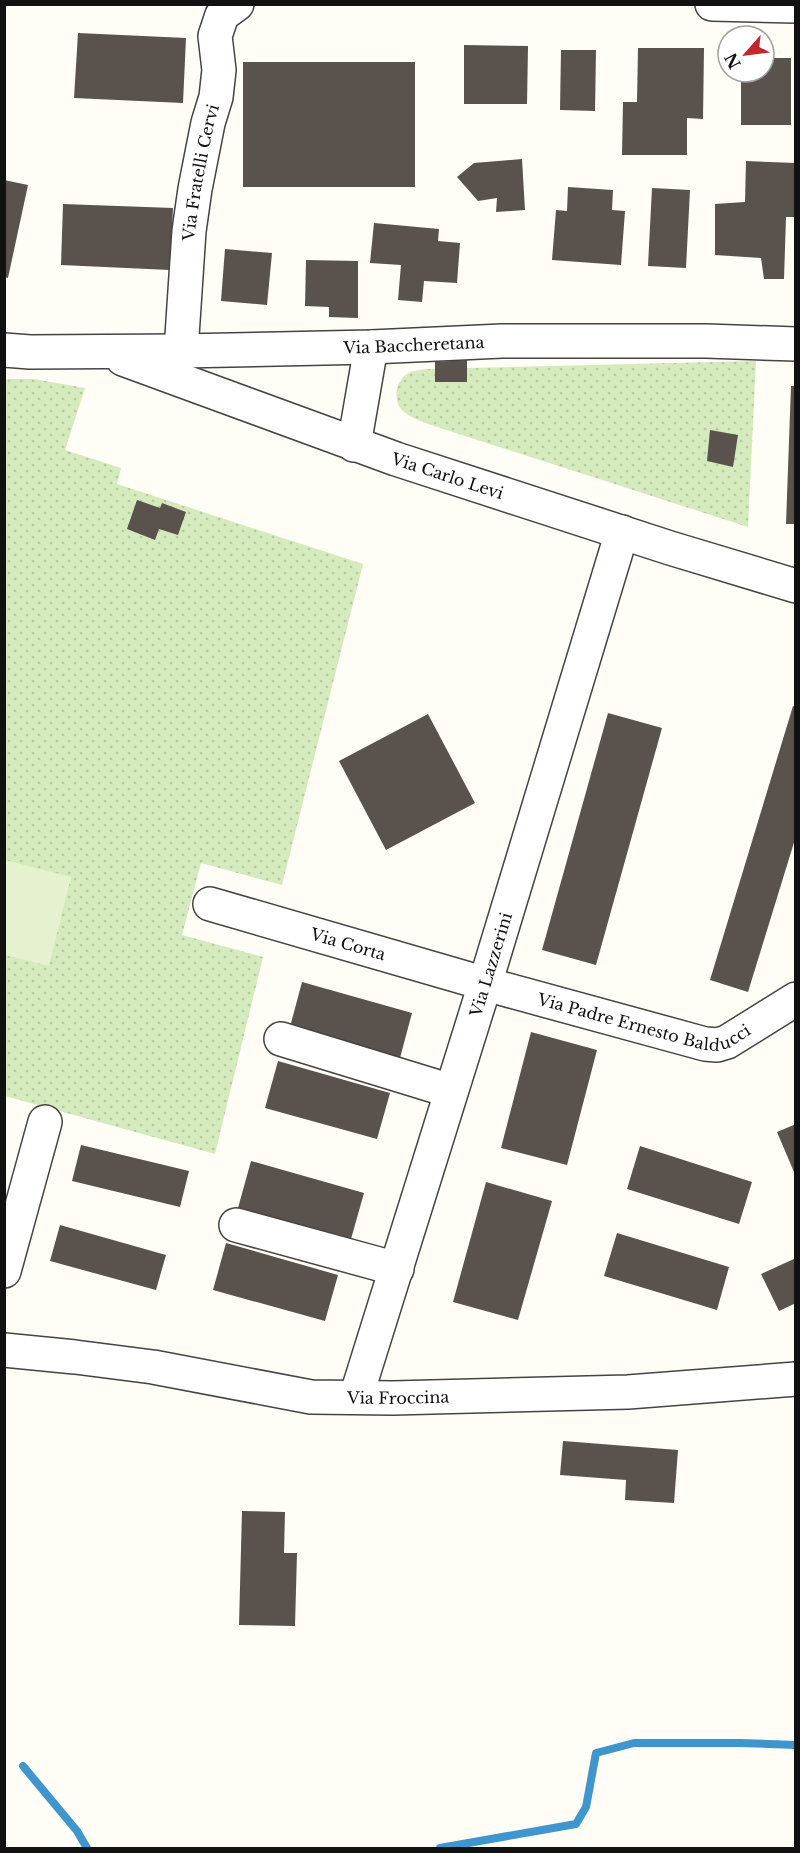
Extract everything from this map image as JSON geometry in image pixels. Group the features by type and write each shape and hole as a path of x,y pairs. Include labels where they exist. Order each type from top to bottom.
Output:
{"street":[{"name":"Via Fratelli Cervi","path":"181,351 189,231 208,123 216,97 219,70 215,36 222,15 237,4"},
{"path":"712,4 795,6"},
{"name":"Via Baccheretana","path":"13,355 371,347 502,341 706,341 795,344"},
{"path":"354,444 371,347"},
{"name":"Via Carlo Levi","path":"104,352 354,444 795,586"},
{"name":"Via Lazzerini","path":"356,1397 485,984 622,532"},
{"name":"Via Corta","path":"210,904 485,984"},
{"name":"Via Padre Ernesto Balducci","path":"485,984 705,1044 717,1045 727,1042 795,999"},
{"path":"281,1040 451,1091"},
{"path":"4,1271 45,1122"},
{"path":"236,1225 397,1269"},
{"name":"Via Froccina","path":"4,1350 153,1367 311,1397 393,1398 628,1392 795,1379"}],"green space":[{"path":"756,361 748,527 431,425 404,412 396,395 403,377 411,372 425,369"},
{"path":"34,379 85,388 65,450 121,468 117,484 363,564 282,885 201,863 182,935 263,957 215,1154 5,1096 4,380"},
{"path":"5,860 71,877 49,966 5,955"}],"building":[{"path":"78,33 186,38 183,103 74,98"},
{"path":"464,45 528,46 527,104 464,104"},
{"path":"638,48 704,48 703,119 687,118 687,155 622,155 623,102 637,102"},
{"path":"561,50 596,50 595,111 560,110"},
{"path":"776,58 791,58 791,125 741,125 741,84 776,84"},
{"path":"243,62 415,62 415,187 243,187"},
{"path":"522,159 525,210 496,212 497,198 478,201 457,177 474,163"},
{"path":"746,161 796,163 796,217 786,217 784,279 764,279 761,258 715,255 715,204 745,202"},
{"path":"4,180 28,185 8,278 4,277"},
{"path":"568,187 613,190 612,210 625,211 621,265 552,260 556,210 567,211"},
{"path":"652,188 690,190 686,268 648,266"},
{"path":"63,204 173,208 170,270 61,265"},
{"path":"374,223 439,229 438,241 460,243 457,283 424,281 422,302 398,300 401,265 370,263"},
{"path":"225,249 272,253 267,305 221,301"},
{"path":"306,260 358,261 358,318 329,317 329,307 305,306"},
{"path":"467,360 467,382 435,382 435,362"},
{"path":"791,386 796,386 796,524 786,524"},
{"path":"710,430 738,435 733,467 707,461"},
{"path":"137,500 160,508 162,503 186,512 178,535 159,529 155,540 127,529"},
{"path":"793,706 796,707 796,836 748,992 710,980"},
{"path":"608,713 662,728 596,965 542,950"},
{"path":"428,714 475,803 386,850 339,761"},
{"path":"302,982 412,1013 400,1058 290,1027"},
{"path":"531,1032 597,1050 567,1165 501,1148"},
{"path":"278,1061 390,1093 377,1139 265,1108"},
{"path":"796,1124 796,1172 794,1172 777,1132"},
{"path":"81,1145 189,1171 180,1207 72,1181"},
{"path":"640,1146 752,1182 739,1224 627,1189"},
{"path":"251,1161 364,1193 351,1239 238,1208"},
{"path":"486,1182 552,1201 518,1320 453,1302"},
{"path":"60,1225 166,1255 156,1290 50,1261"},
{"path":"617,1233 729,1267 717,1310 604,1276"},
{"path":"226,1243 338,1275 325,1321 213,1290"},
{"path":"796,1258 796,1303 779,1311 761,1274"},
{"path":"563,1441 678,1450 674,1503 625,1500 626,1480 560,1475"},
{"path":"242,1511 285,1512 284,1553 297,1553 295,1626 239,1625"}],"waterway":[{"path":"440,1848 576,1824 586,1807 596,1753 634,1743 796,1745"},
{"path":"23,1766 77,1831 87,1848"}]}
